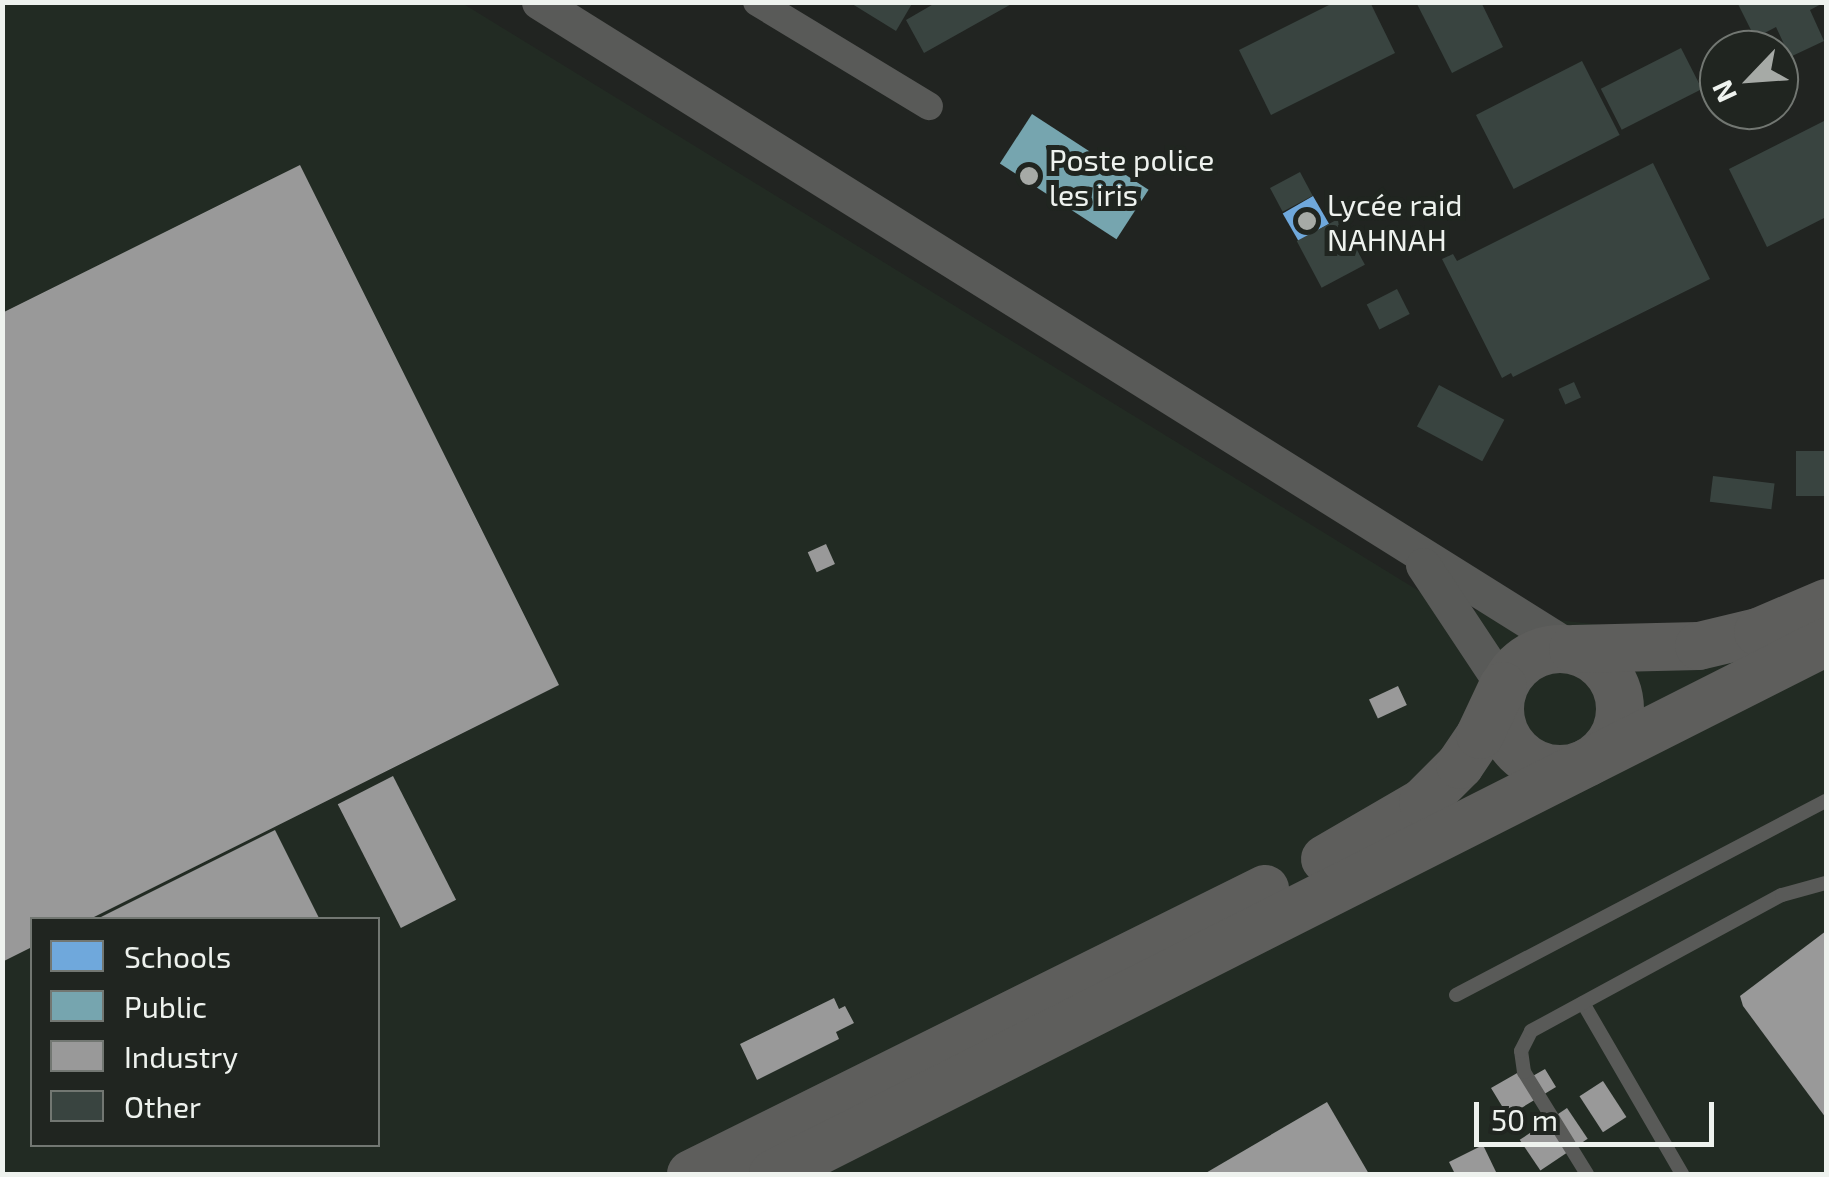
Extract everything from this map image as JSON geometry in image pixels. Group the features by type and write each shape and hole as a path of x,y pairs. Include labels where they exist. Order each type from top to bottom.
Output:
{"highway":[{"path":"691,1174 1378,832 1423,802 1460,764 1480,735 1514,668 1531,655 1552,648 1699,646 1758,632 1826,603"},
{"path":"772,1174 1826,642"},
{"path":"1503,686 1499,706 1502,728 1512,747 1529,761 1549,768 1570,769 1590,762 1606,748 1621,709 1608,672 1593,658 1573,649"}],"street":[{"path":"539,2 1573,649"},
{"path":"757,2 929,106"},
{"path":"1404,540 1445,591 1503,686"}],"lane":[{"path":"1456,995 1826,801"},
{"path":"1587,1174 1524,1072 1522,1052 1531,1031 1782,895 1826,883"},
{"path":"1583,1003 1682,1174"}],"shaded area":[{"path":"2,3 462,3 1445,607 1826,651 1826,1174 3,1174"}],"building: Schools":[{"path":"1313,196 1329,224 1299,241 1283,214"}],"building: Public":[{"path":"1032,114 1149,190 1116,239 1000,163"}],"building: Industry":[{"path":"300,165 559,685 94,917 30,917 30,948 2,962 2,313"},
{"path":"826,544 835,564 817,572 808,552"},
{"path":"1398,686 1407,705 1378,719 1369,700"},
{"path":"393,776 456,900 401,928 338,804"},
{"path":"275,830 318,917 101,917"},
{"path":"1826,931 1826,1118 1743,1006 1740,996"},
{"path":"834,998 839,1009 845,1006 854,1023 836,1032 839,1039 757,1080 740,1044"},
{"path":"1545,1069 1556,1087 1508,1116 1491,1088 1519,1072 1524,1081"},
{"path":"1603,1081 1626,1117 1603,1132 1580,1096"},
{"path":"1327,1102 1369,1174 1204,1174"},
{"path":"1567,1108 1588,1139 1540,1171 1520,1140"},
{"path":"1483,1145 1497,1174 1455,1174 1449,1162"}],"building: Other":[{"path":"849,2 913,2 896,31"},
{"path":"937,2 1015,2 924,53 906,20"},
{"path":"1335,2 1370,2 1395,53 1271,115 1239,50"},
{"path":"1416,2 1481,2 1503,47 1452,73"},
{"path":"1737,2 1825,2 1810,10 1824,41 1799,53 1799,30 1751,30"},
{"path":"1681,48 1699,90 1622,130 1601,89"},
{"path":"1582,61 1620,135 1514,189 1476,115"},
{"path":"1826,120 1826,217 1767,247 1729,169"},
{"path":"1653,163 1710,279 1513,377 1511,373 1502,378 1442,259 1453,254 1457,261"},
{"path":"1300,172 1313,196 1283,212 1270,188"},
{"path":"1340,218 1365,265 1322,288 1297,241"},
{"path":"1397,289 1410,314 1379,329 1367,304"},
{"path":"1574,382 1581,398 1565,404 1558,389"},
{"path":"1439,385 1504,420 1482,461 1417,426"},
{"path":"1796,451 1826,451 1826,496 1796,496"},
{"path":"1713,476 1775,484 1771,509 1710,502"}],"place":[{"name":"Poste police les iris","path":"1029,176"},
{"name":"Lycée raid NAHNAH","path":"1307,221"}]}
